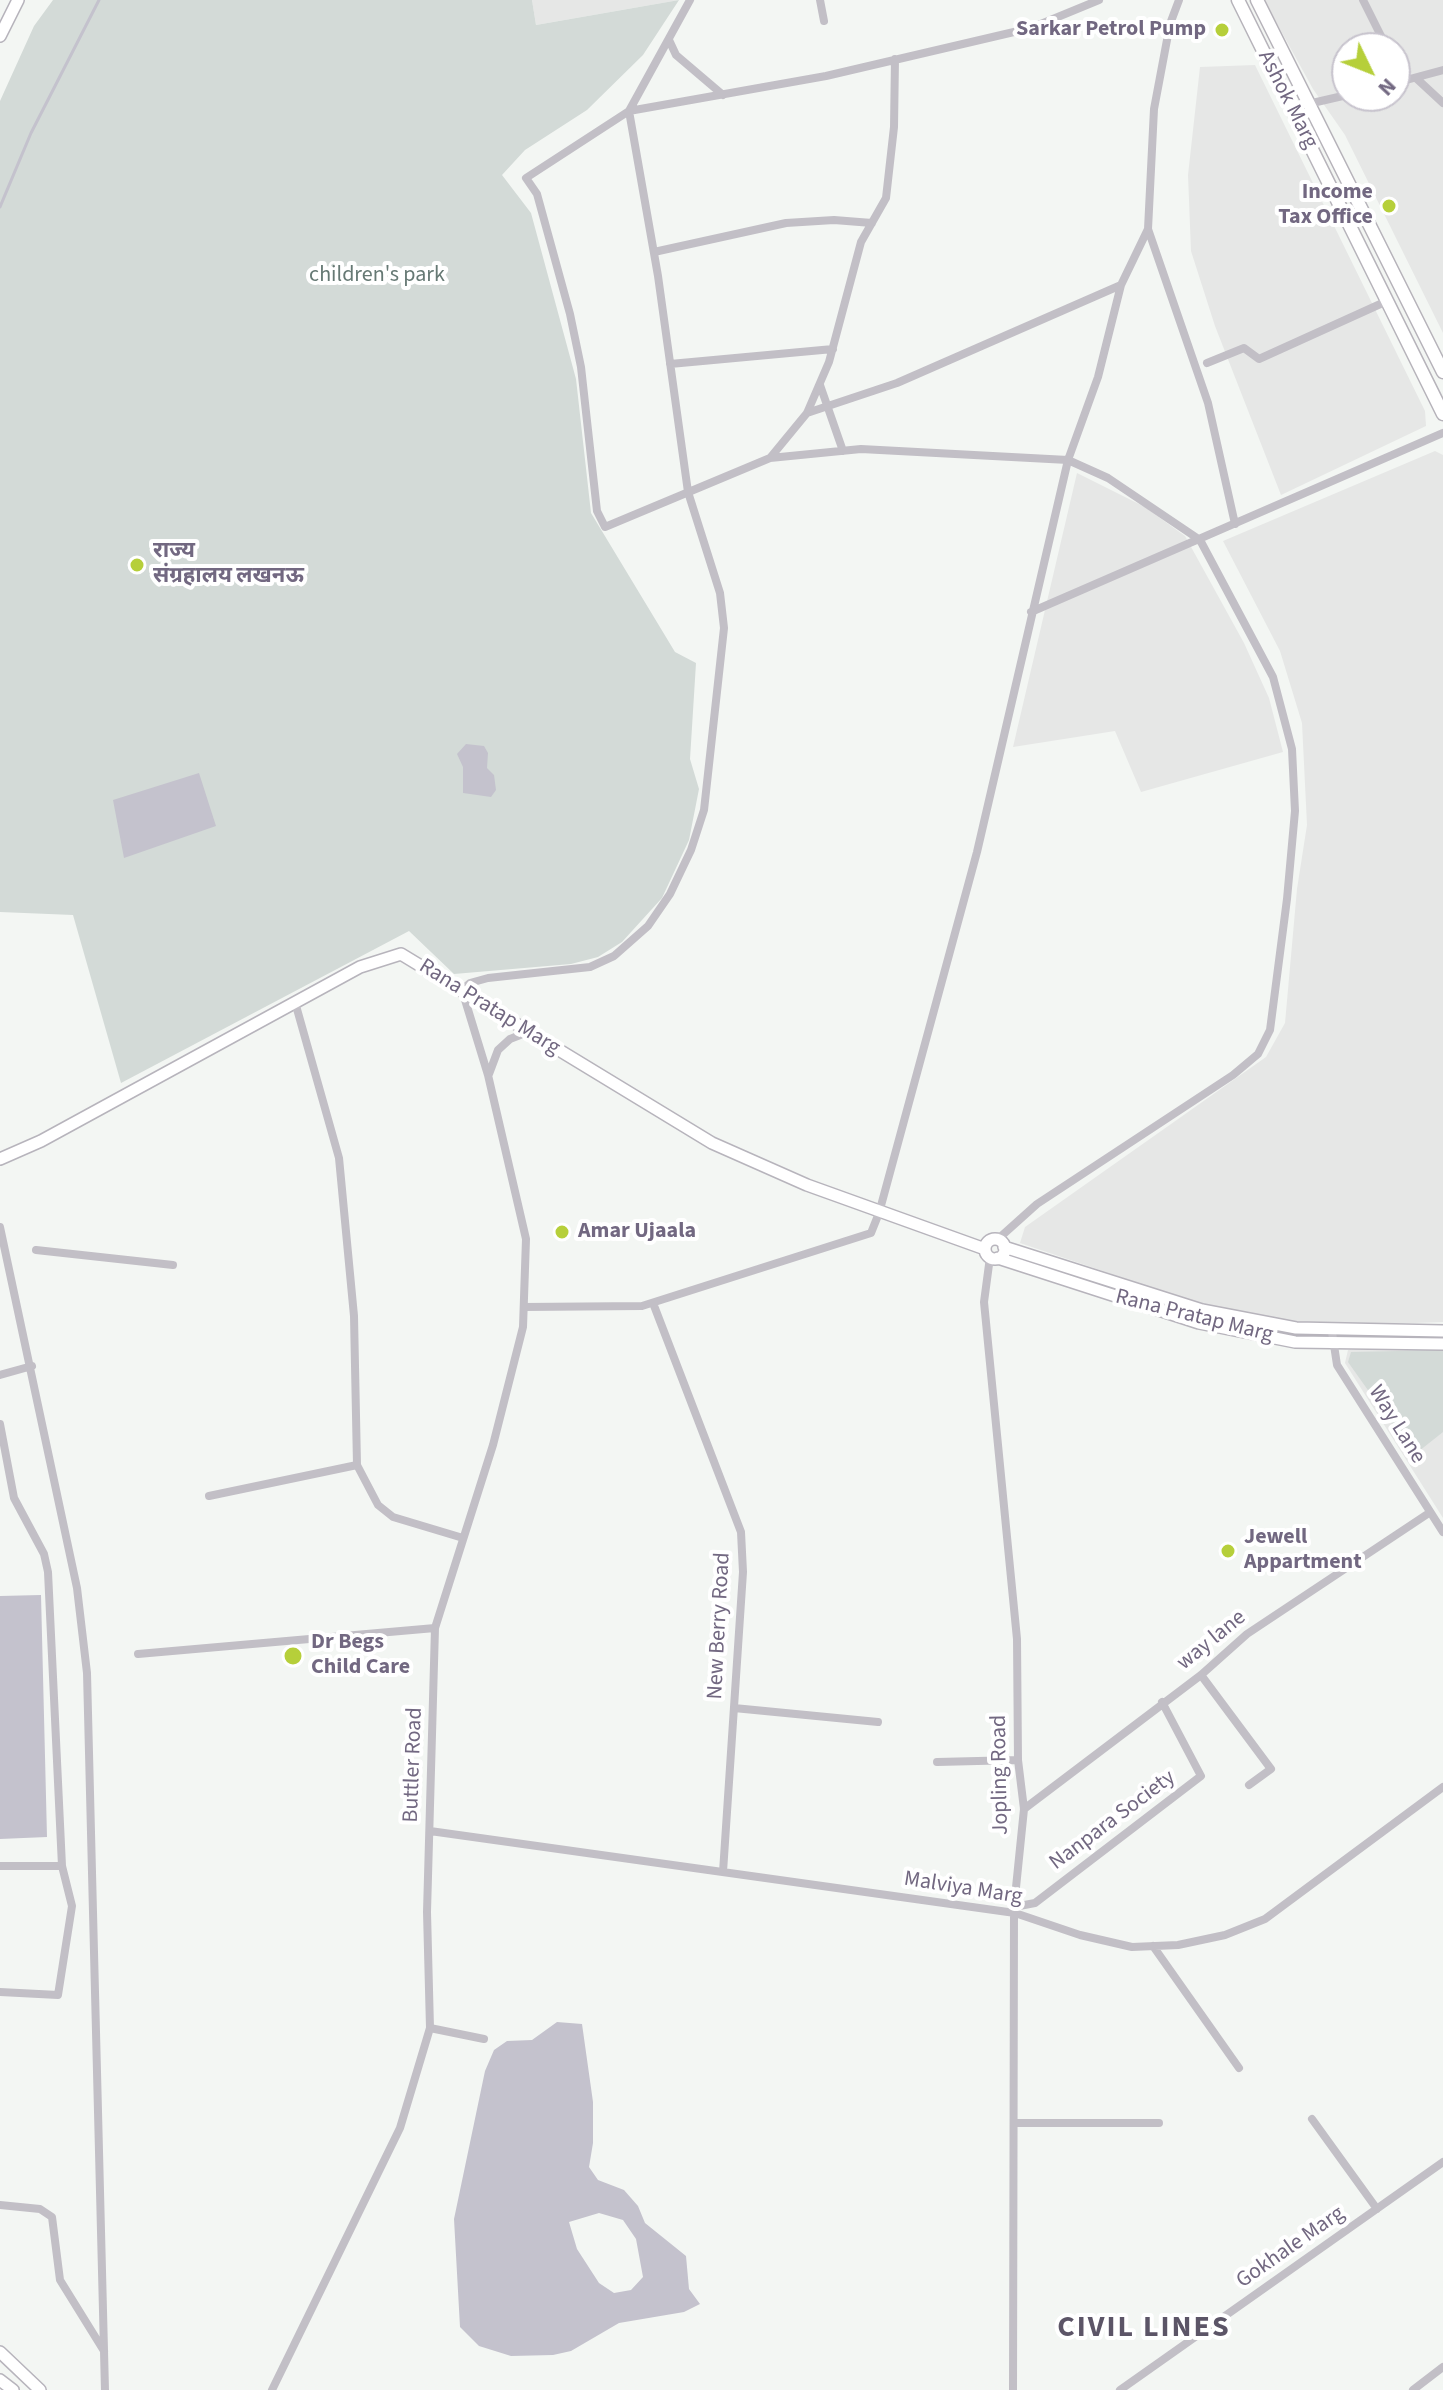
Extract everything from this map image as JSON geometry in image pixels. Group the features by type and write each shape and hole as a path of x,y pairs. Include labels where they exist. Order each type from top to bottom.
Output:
{"main road":[{"name":"Ashok Marg","path":"1238,0 1443,414"},
{"name":"Ashok Marg","path":"1257,0 1443,372"}],"street":[{"path":"0,36 18,0"},
{"path":"462,990 470,983 488,978 590,967 614,956 648,926 670,894 691,850 704,810 724,628 720,593 688,492 654,252 629,111 690,0"},
{"path":"820,0 824,21"},
{"path":"995,1250 1037,1204 1233,1075 1258,1054 1270,1030 1295,811 1292,749 1273,677 1200,540 1108,478 1068,460 966,453 843,451 770,458 605,527 597,511 581,367 570,314 537,194 526,178 629,111 800,82 1031,28 1099,0"},
{"path":"1179,0 1170,24 1154,109 1148,229 1208,403 1235,524"},
{"path":"1363,0 1379,32"},
{"path":"669,40 676,55 723,95"},
{"path":"770,458 807,413 820,384 833,349 861,242 886,198 894,127 895,59"},
{"path":"1411,79 1443,70"},
{"path":"1416,78 1443,103"},
{"path":"1308,104 1331,99"},
{"path":"654,252 786,223 834,220 872,223"},
{"path":"524,1307 642,1306 871,1233 977,852 1068,460 1098,377 1121,285 1148,229"},
{"path":"807,413 897,383 1121,285"},
{"path":"1207,363 1244,348 1259,359 1387,301"},
{"path":"670,364 833,349"},
{"path":"820,384 825,407 843,451"},
{"path":"1031,612 1443,433"},
{"name":"Rana Pratap Marg","path":"0,1159 41,1141 360,967 401,954 712,1143 879,1213 995,1250 1199,1323 1295,1342 1443,1331"},
{"name":"Buttler Road","path":"272,2390 400,2128 430,2028 427,1912 435,1628 503,1405 523,1327 524,1307 526,1239 488,1075 462,990"},
{"path":"295,1002 339,1158 354,1316 357,1465 378,1505 393,1517 463,1538"},
{"path":"488,1075 498,1050 510,1039 528,1032"},
{"path":"0,1227 77,1588 87,1673 105,2390"},
{"path":"36,1250 173,1265"},
{"name":"Jopling Road","path":"995,1250 984,1302 1017,1639 1018,1760 1024,1809 1014,1910 1013,2390"},
{"name":"New Berry Road","path":"653,1303 741,1532 743,1572 723,1872"},
{"name":"Rana Pratap Marg","path":"1332,1337 1443,1344"},
{"name":"Way Lane","path":"1332,1337 1337,1365 1443,1532"},
{"path":"0,1375 32,1366"},
{"path":"0,1424 14,1498 44,1554 50,1582 62,1866 72,1906 58,1995 0,1992"},
{"path":"209,1496 357,1465"},
{"name":"way lane","path":"1024,1809 1201,1675 1247,1634 1429,1513"},
{"path":"138,1654 435,1628"},
{"path":"1201,1675 1271,1769 1249,1785"},
{"name":"Nanpara Society","path":"1014,1910 1035,1903 1201,1776 1162,1702"},
{"path":"734,1708 878,1722"},
{"path":"937,1762 1018,1760"},
{"name":"Malviya Marg","path":"430,1831 1014,1910 1080,1935 1132,1947 1225,1935 1265,1919 1443,1787"},
{"path":"0,1866 62,1866"},
{"path":"1153,1946 1239,2068"},
{"path":"430,2028 484,2039"},
{"path":"1312,2119 1377,2209"},
{"path":"1014,2123 1159,2123"},
{"name":"Gokhale Marg","path":"1120,2390 1443,2162"},
{"path":"0,2205 34,2208 52,2217 60,2280 105,2351"},
{"path":"0,2352 40,2390"},
{"path":"1413,2390 1443,2367"},
{"path":"0,2380 13,2390"}],"shaded area":[{"path":"532,0 679,0 536,25"},
{"path":"1264,0 1443,0 1443,333 1345,135 1313,89"},
{"path":"1255,65 1425,411 1426,426 1281,495 1215,326 1191,251 1188,175 1200,67"},
{"path":"1435,451 1443,455 1443,1322 1324,1326 1227,1313 1020,1243 1025,1227 1266,1057 1285,1023 1297,889 1307,825 1302,723 1280,651 1223,541"},
{"path":"1077,473 1145,507 1185,536 1244,643 1269,698 1283,752 1141,792 1115,731 1013,747"},
{"path":"466,744 484,746 488,753 487,768 494,775 496,790 491,797 463,793 463,767 457,754"},
{"path":"199,773 216,826 124,858 113,800"},
{"path":"1443,1347 1443,1518 1345,1363 1348,1350"},
{"path":"41,1595 47,1837 0,1839 0,1596"},
{"path":"557,2022 582,2024 593,2102 593,2143 589,2167 598,2180 624,2190 638,2206 645,2223 686,2256 689,2289 700,2304 684,2312 619,2323 571,2351 553,2355 511,2356 479,2346 460,2327 454,2219 485,2071 494,2050 507,2041 532,2040","holes":["599,2213 623,2220 636,2239 643,2277 631,2290 614,2293 599,2283 577,2249 569,2222"]}],"green space":[{"name":"children's park","path":"53,0 532,0 536,25 679,0 643,55 587,110 525,150 502,175 531,213 576,379 591,513 675,652 696,663 690,759 699,789 689,840 662,898 622,942 598,957 571,964 454,974 409,931 121,1083 73,915 0,912 0,101 34,26"},
{"path":"1443,1350 1443,1432 1414,1455 1348,1362 1351,1352"}],"waterway":[{"path":"0,207 31,133 99,0"}],"place":[{"name":"Sarkar Petrol Pump","path":"1222,30"},
{"name":"Income Tax Office","path":"1389,206"},
{"name":"राज्य संग्रहालय लखनऊ","path":"137,565"},
{"name":"Amar Ujaala","path":"562,1232"},
{"name":"Jewell Appartment","path":"1228,1551"},
{"name":"Dr Begs Child Care","path":"293,1656"}],"district":[{"name":"CIVIL LINES","path":"1144,2329"}]}
